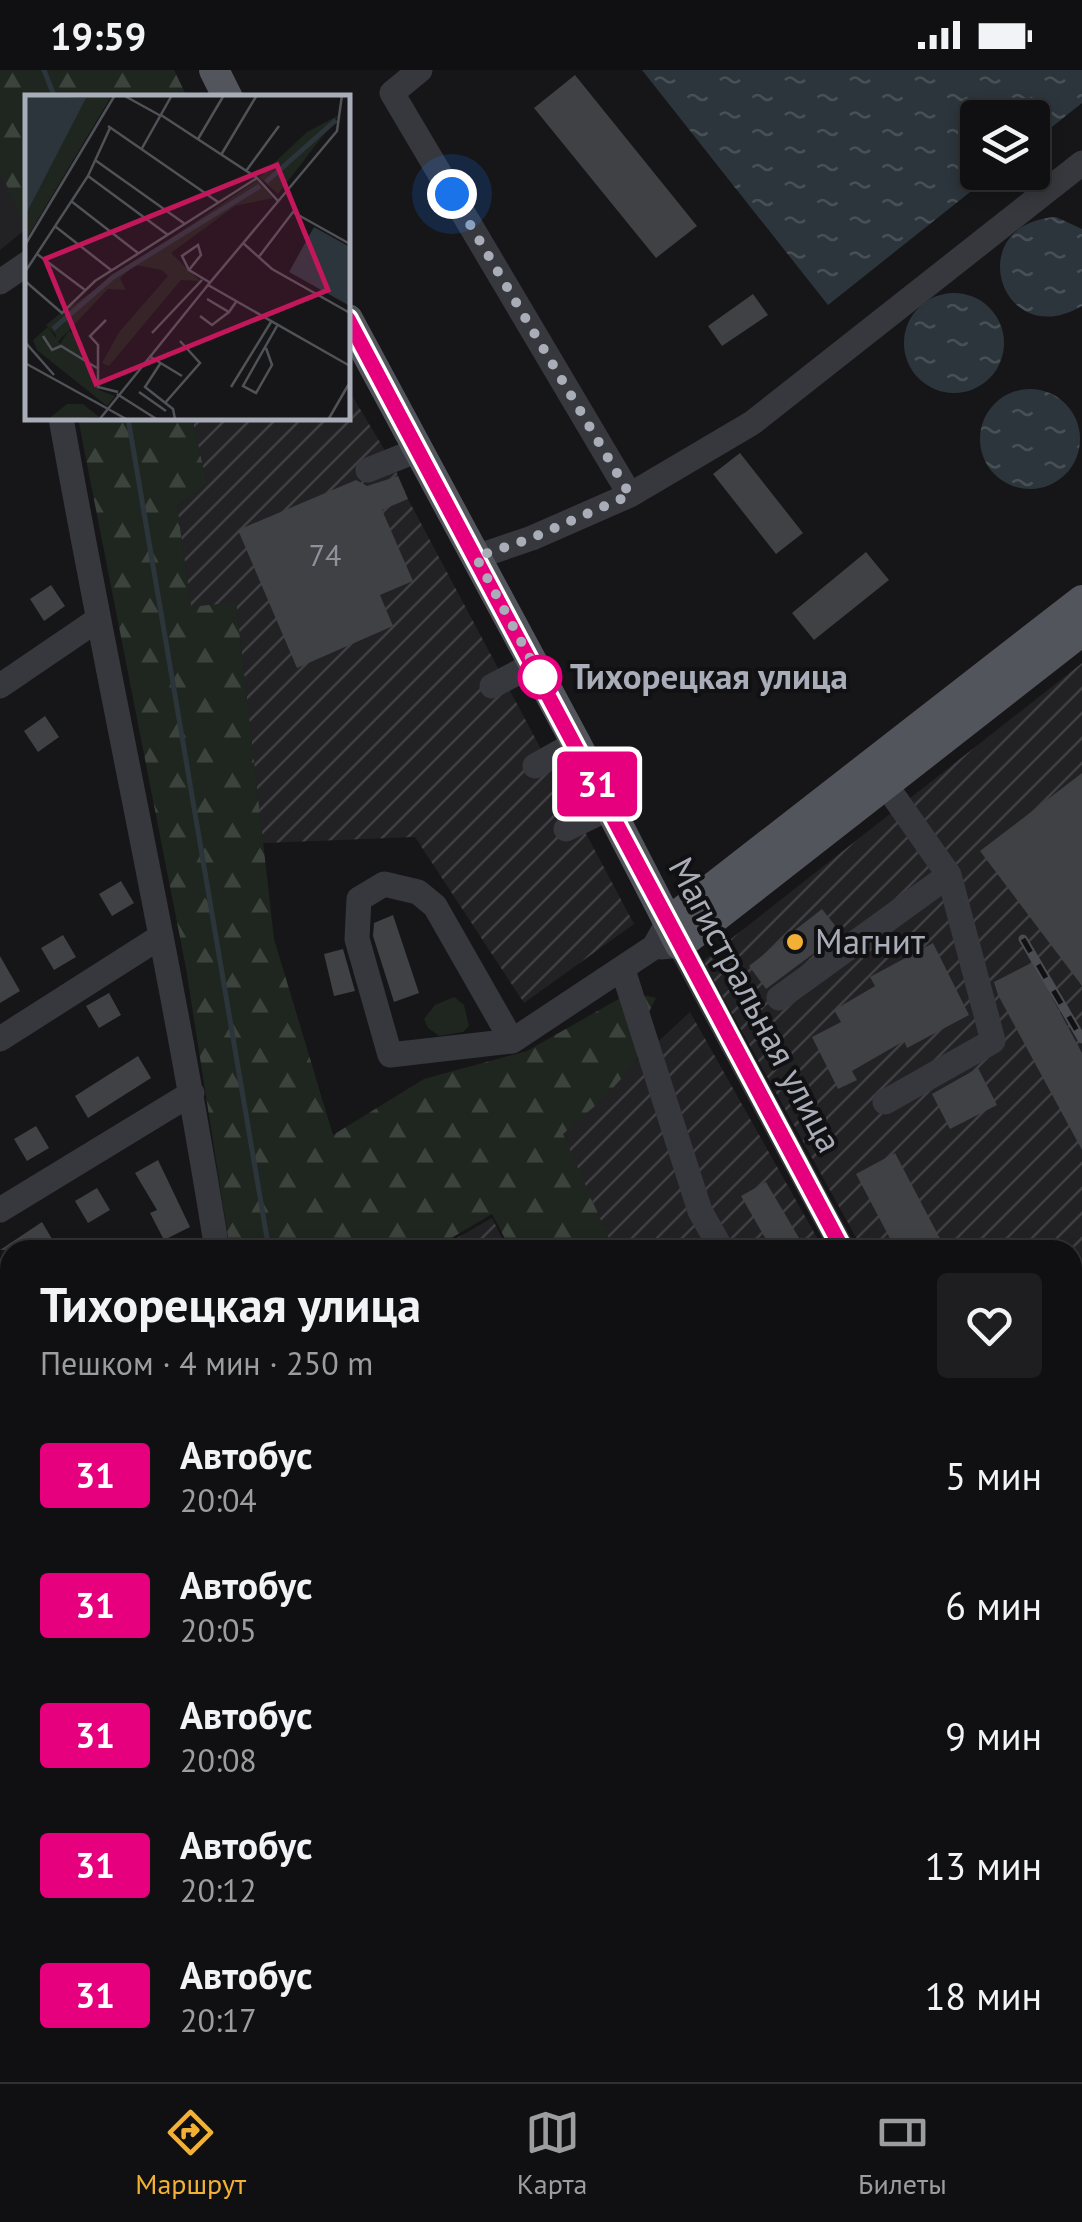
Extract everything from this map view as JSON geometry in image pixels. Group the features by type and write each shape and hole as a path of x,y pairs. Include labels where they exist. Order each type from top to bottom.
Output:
{"main road":[{"path":"214,70 226,95"},
{"name":"Магистральная улица","path":"351,332 576,743 667,938"},
{"path":"667,938 1082,600"},
{"path":"667,938 885,784 1082,631"}],"street":[{"path":"420,70 392,93 630,495"},
{"path":"476,557 532,538 630,495 752,424 1082,163"},
{"path":"0,282 25,265"},
{"path":"61,420 97,620 192,1092 215,1240"},
{"path":"368,470 418,450"},
{"path":"0,686 97,620"},
{"path":"492,686 534,664"},
{"path":"535,766 576,743"},
{"path":"885,784 950,875 994,1041 885,1102"},
{"path":"566,829 609,808"},
{"path":"780,998 950,875"},
{"path":"512,1041 435,906 418,892 384,884 359,899 357,938 390,1055 512,1041 667,938"},
{"path":"0,1039 160,937"},
{"name":"Магистральная улица","path":"667,938 837,1240"},
{"path":"624,970 700,1211 716,1240"},
{"path":"0,1210 192,1092"}],"shaded area":[{"path":"0,104 25,158 25,230 0,250"},
{"path":"350,392 393,464 634,924 524,1003 415,837 263,843 236,603 191,608 177,506 207,484 192,420 350,420"},
{"path":"1082,663 1082,1240 857,1240 703,961"},
{"path":"690,1012 818,1240 610,1240 562,1134 605,1097"},
{"path":"492,1218 503,1240 454,1240"}],"green space":[{"path":"0,70 174,70 186,95 25,95 25,226 0,170"},
{"path":"78,420 192,420 207,484 177,506 191,607 236,602 274,939 333,1135 424,1079 527,1051 631,992 656,998 642,1026 637,1061 605,1097 563,1134 610,1240 506,1240 492,1214 448,1240 228,1240 186,968"},
{"path":"454,997 464,1005 469,1026 463,1032 439,1036 424,1019 435,1005"}],"water":[{"path":"642,70 1082,70 1082,103 1050,128 1050,100 960,100 960,190 973,190 828,305"},
{"path":"1056,217 1082,229 1082,306 1053,316 1030,313 1012,301 1002,282 1000,260 1008,240 1026,225"},
{"path":"954,293 973,297 990,307 1000,324 1004,343 1000,362 990,379 973,389 954,393 935,389 918,379 908,362 904,343 908,324 918,307 935,297"},
{"path":"1030,389 1049,392 1066,403 1077,420 1077,458 1066,475 1049,486 1030,489 1011,486 994,475 983,458 980,439 983,420 994,403 1011,392"}],"building":[{"path":"575,75 697,226 656,258 534,108"},
{"path":"753,294 768,315 722,346 708,326"},
{"path":"740,453 803,533 776,554 713,474"},
{"path":"398,476 408,499 382,510 413,581 380,595 393,626 297,668 238,530 356,480 367,486"},
{"path":"866,552 889,580 814,640 792,613"},
{"path":"51,585 65,606 44,621 30,599"},
{"path":"45,716 59,737 38,752 24,731"},
{"path":"1082,773 1082,986 980,851"},
{"path":"121,881 134,903 112,916 99,894"},
{"path":"822,909 841,933 766,989 749,966"},
{"path":"393,915 419,993 394,1002 373,936 374,923"},
{"path":"63,935 76,957 54,970 41,948"},
{"path":"933,943 969,1015 907,1048 904,1041 852,1071 857,1080 838,1089 812,1037 841,1022 834,1010 875,986 870,977"},
{"path":"343,949 355,991 334,996 324,954"},
{"path":"0,956 20,991 0,1003"},
{"path":"1033,962 1082,1053 1082,1150 994,982"},
{"path":"109,993 121,1015 99,1028 86,1006"},
{"path":"138,1056 151,1078 88,1118 75,1096"},
{"path":"978,1068 997,1105 950,1129 932,1094"},
{"path":"36,1126 49,1148 27,1161 14,1139"},
{"path":"895,1153 941,1240 891,1240 856,1174"},
{"path":"158,1160 190,1227 164,1240 150,1213 157,1210 135,1173"},
{"path":"766,1182 800,1240 766,1240 741,1196"},
{"path":"97,1188 110,1210 88,1223 75,1201"},
{"path":"42,1222 53,1240 15,1240"}],"waterway":[{"path":"44,70 54,95"},
{"path":"128,420 267,1240"}],"railway":[{"path":"1023,939 1082,1039"}],"bus line":[{"name":"31","path":"350,323 838,1240"}],"place":[{"name":"Тихорецкая улица","path":"540,677"},
{"name":"Магнит","path":"795,942"}],"route":[{"path":"452,194 630,495 532,538 476,557 540,677"}]}
